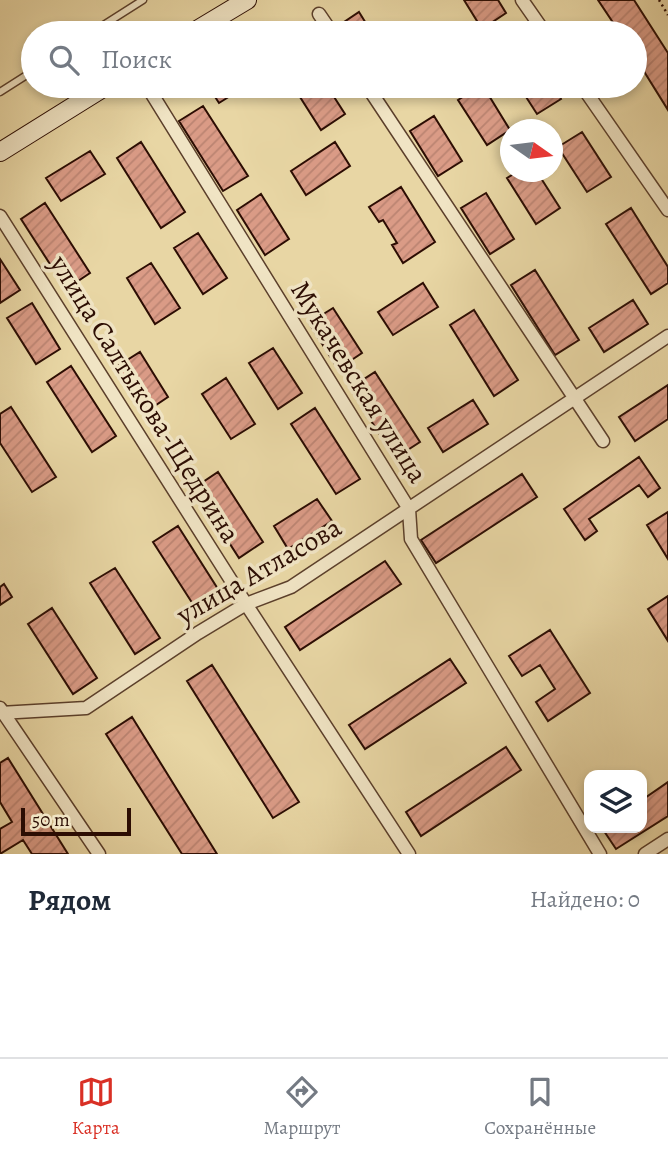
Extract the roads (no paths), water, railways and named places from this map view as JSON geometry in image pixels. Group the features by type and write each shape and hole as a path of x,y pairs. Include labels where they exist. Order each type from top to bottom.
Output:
{"street":[{"path":"212,21 247,0"},
{"path":"522,0 537,21"},
{"path":"319,14 324,21"},
{"path":"0,151 86,98"},
{"name":"Мукачевская улица","path":"155,98 409,509 411,539 600,854"},
{"path":"375,98 603,441"},
{"path":"590,98 668,210"},
{"name":"улица Салтыкова-Щедрина","path":"0,216 246,604 409,854"},
{"name":"улица Атласова","path":"1,711 86,708 246,604 291,587 668,336"},
{"path":"1,711 99,854"},
{"path":"645,854 668,839"}],"lane":[{"path":"110,21 143,0"},
{"path":"0,92 21,79"}]}
